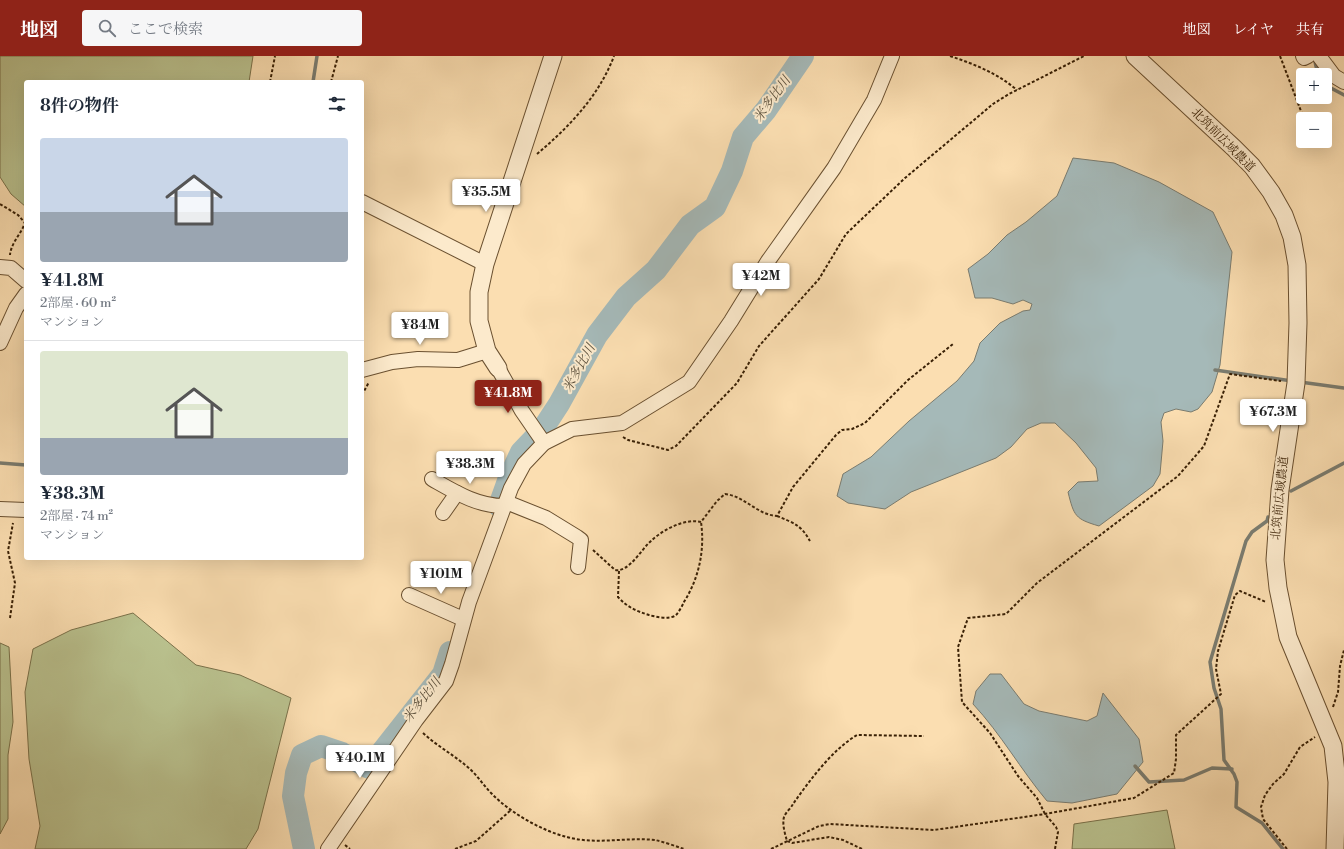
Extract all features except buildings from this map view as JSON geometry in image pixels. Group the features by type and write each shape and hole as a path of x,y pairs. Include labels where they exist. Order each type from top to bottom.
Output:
{"street":[{"path":"544,443 522,411 487,351 479,321 479,292 485,264 553,56"},
{"path":"328,849 414,724 446,682 463,619 511,488 524,464 544,443 572,429 622,423 689,382 731,321 768,261 834,168 874,100 892,56"},
{"name":"北筑前広域農道","path":"1135,56 1252,166 1271,192 1284,215 1292,237 1297,264 1298,323 1296,383 1283,464 1276,528 1275,560 1281,605 1288,637 1333,746 1337,782 1335,849"},
{"path":"1303,56 1304,58 1308,56"},
{"path":"1319,56 1334,76 1344,82"},
{"path":"364,203 485,264"},
{"path":"5,268 24,280"},
{"path":"0,343 16,308 24,297"},
{"path":"364,369 392,362 418,359 458,360 487,351"},
{"path":"432,479 470,500 491,506 505,504 546,518 581,540 578,567"},
{"path":"443,514 457,493"},
{"path":"0,509 21,510"},
{"path":"409,595 463,619"}],"path":[{"path":"270,80 275,56"},
{"path":"332,80 338,56"},
{"path":"518,161 526,162 566,129 609,71 614,56"},
{"path":"950,56 972,63 1004,79 1017,90"},
{"path":"616,424 619,434 628,440 668,450 676,446 737,383 760,346 819,279 846,234 917,168 993,104 1084,56"},
{"path":"1280,56 1301,112"},
{"path":"0,204 18,215 24,222"},
{"path":"5,268 9,260 11,248 24,225"},
{"path":"777,516 793,487 836,435 842,430 852,429 865,423 908,380 953,344"},
{"path":"1055,849 1058,832 1056,826 1044,814 1037,798 1018,776 990,733 962,702 958,647 968,618 1006,614 1037,584 1178,476 1204,446 1230,374 1296,383"},
{"path":"619,571 618,597 625,605 632,609 654,616 671,618 677,615 690,592 701,559 703,535 701,522 717,501 725,494 734,495 765,513 797,524 810,541"},
{"path":"10,618 15,583 8,551 21,510"},
{"path":"619,571 630,563 652,540 670,529 681,524 696,521 701,522"},
{"path":"581,540 615,570 619,571"},
{"path":"771,849 819,826 830,824 934,830 1044,814 1134,798 1174,773 1176,759 1176,735 1221,694 1216,669 1218,651 1235,595 1240,591 1271,604 1281,605"},
{"path":"1287,849 1263,819 1261,807 1269,790 1284,774 1300,747 1318,735 1326,727 1338,692 1340,666 1344,650"},
{"path":"414,724 435,744 471,770 494,796 511,810 529,821 567,838 595,841 655,840 684,849"},
{"path":"787,841 784,828 784,817 824,764 850,739 857,736 924,736"},
{"path":"455,849 476,841 511,810"},
{"path":"787,841 799,843 829,837 843,840 862,849"}],"green space":[{"path":"0,56 253,56 249,80 24,80 24,205 11,194 0,177"},
{"path":"133,613 196,665 240,675 291,698 258,829 246,849 35,849 40,826 29,759 25,692 33,649 71,630"},
{"path":"0,643 9,647 13,722 8,755 8,819 0,834"},
{"path":"1167,810 1175,849 1072,849 1074,824"}],"shaded area":[{"path":"1073,158 1114,163 1159,182 1213,212 1232,252 1220,365 1212,392 1198,409 1191,412 1176,409 1164,413 1161,422 1163,441 1160,474 1153,486 1099,526 1085,521 1074,511 1068,492 1078,482 1098,481 1096,468 1076,443 1055,423 1041,423 1027,429 1011,447 996,458 911,492 885,509 848,503 837,496 843,474 871,457 909,421 957,381 974,361 980,343 1000,323 1023,311 1030,310 1032,304 1023,300 1013,304 992,298 975,298 968,269 988,254 1007,235 1026,222 1057,196"},
{"path":"990,674 1001,674 1024,704 1039,711 1087,721 1097,716 1103,693 1139,739 1143,762 1117,794 1072,803 1047,801 1028,777 993,727 973,704 976,691"}],"waterway":[{"path":"313,80 317,56"},
{"name":"米多比川","path":"499,506 509,478 521,452 542,430 559,404 597,335 626,297 656,270 690,225 715,207 732,171 743,137 766,110 803,56"},
{"path":"1314,57 1316,68"},
{"path":"1332,89 1344,95"},
{"path":"1215,370 1292,381"},
{"path":"1300,382 1344,388"},
{"path":"0,463 24,465"},
{"path":"1291,491 1344,463"},
{"path":"1268,517 1267,521 1252,532 1246,541 1210,662 1214,688 1221,709 1224,760 1234,774 1237,782 1236,807 1262,823 1283,849"},
{"name":"米多比川","path":"304,849 293,796 296,773 302,755 321,746 342,753 369,768 443,674 450,652"},
{"path":"1135,766 1149,782 1184,780 1212,768 1232,769"}]}
